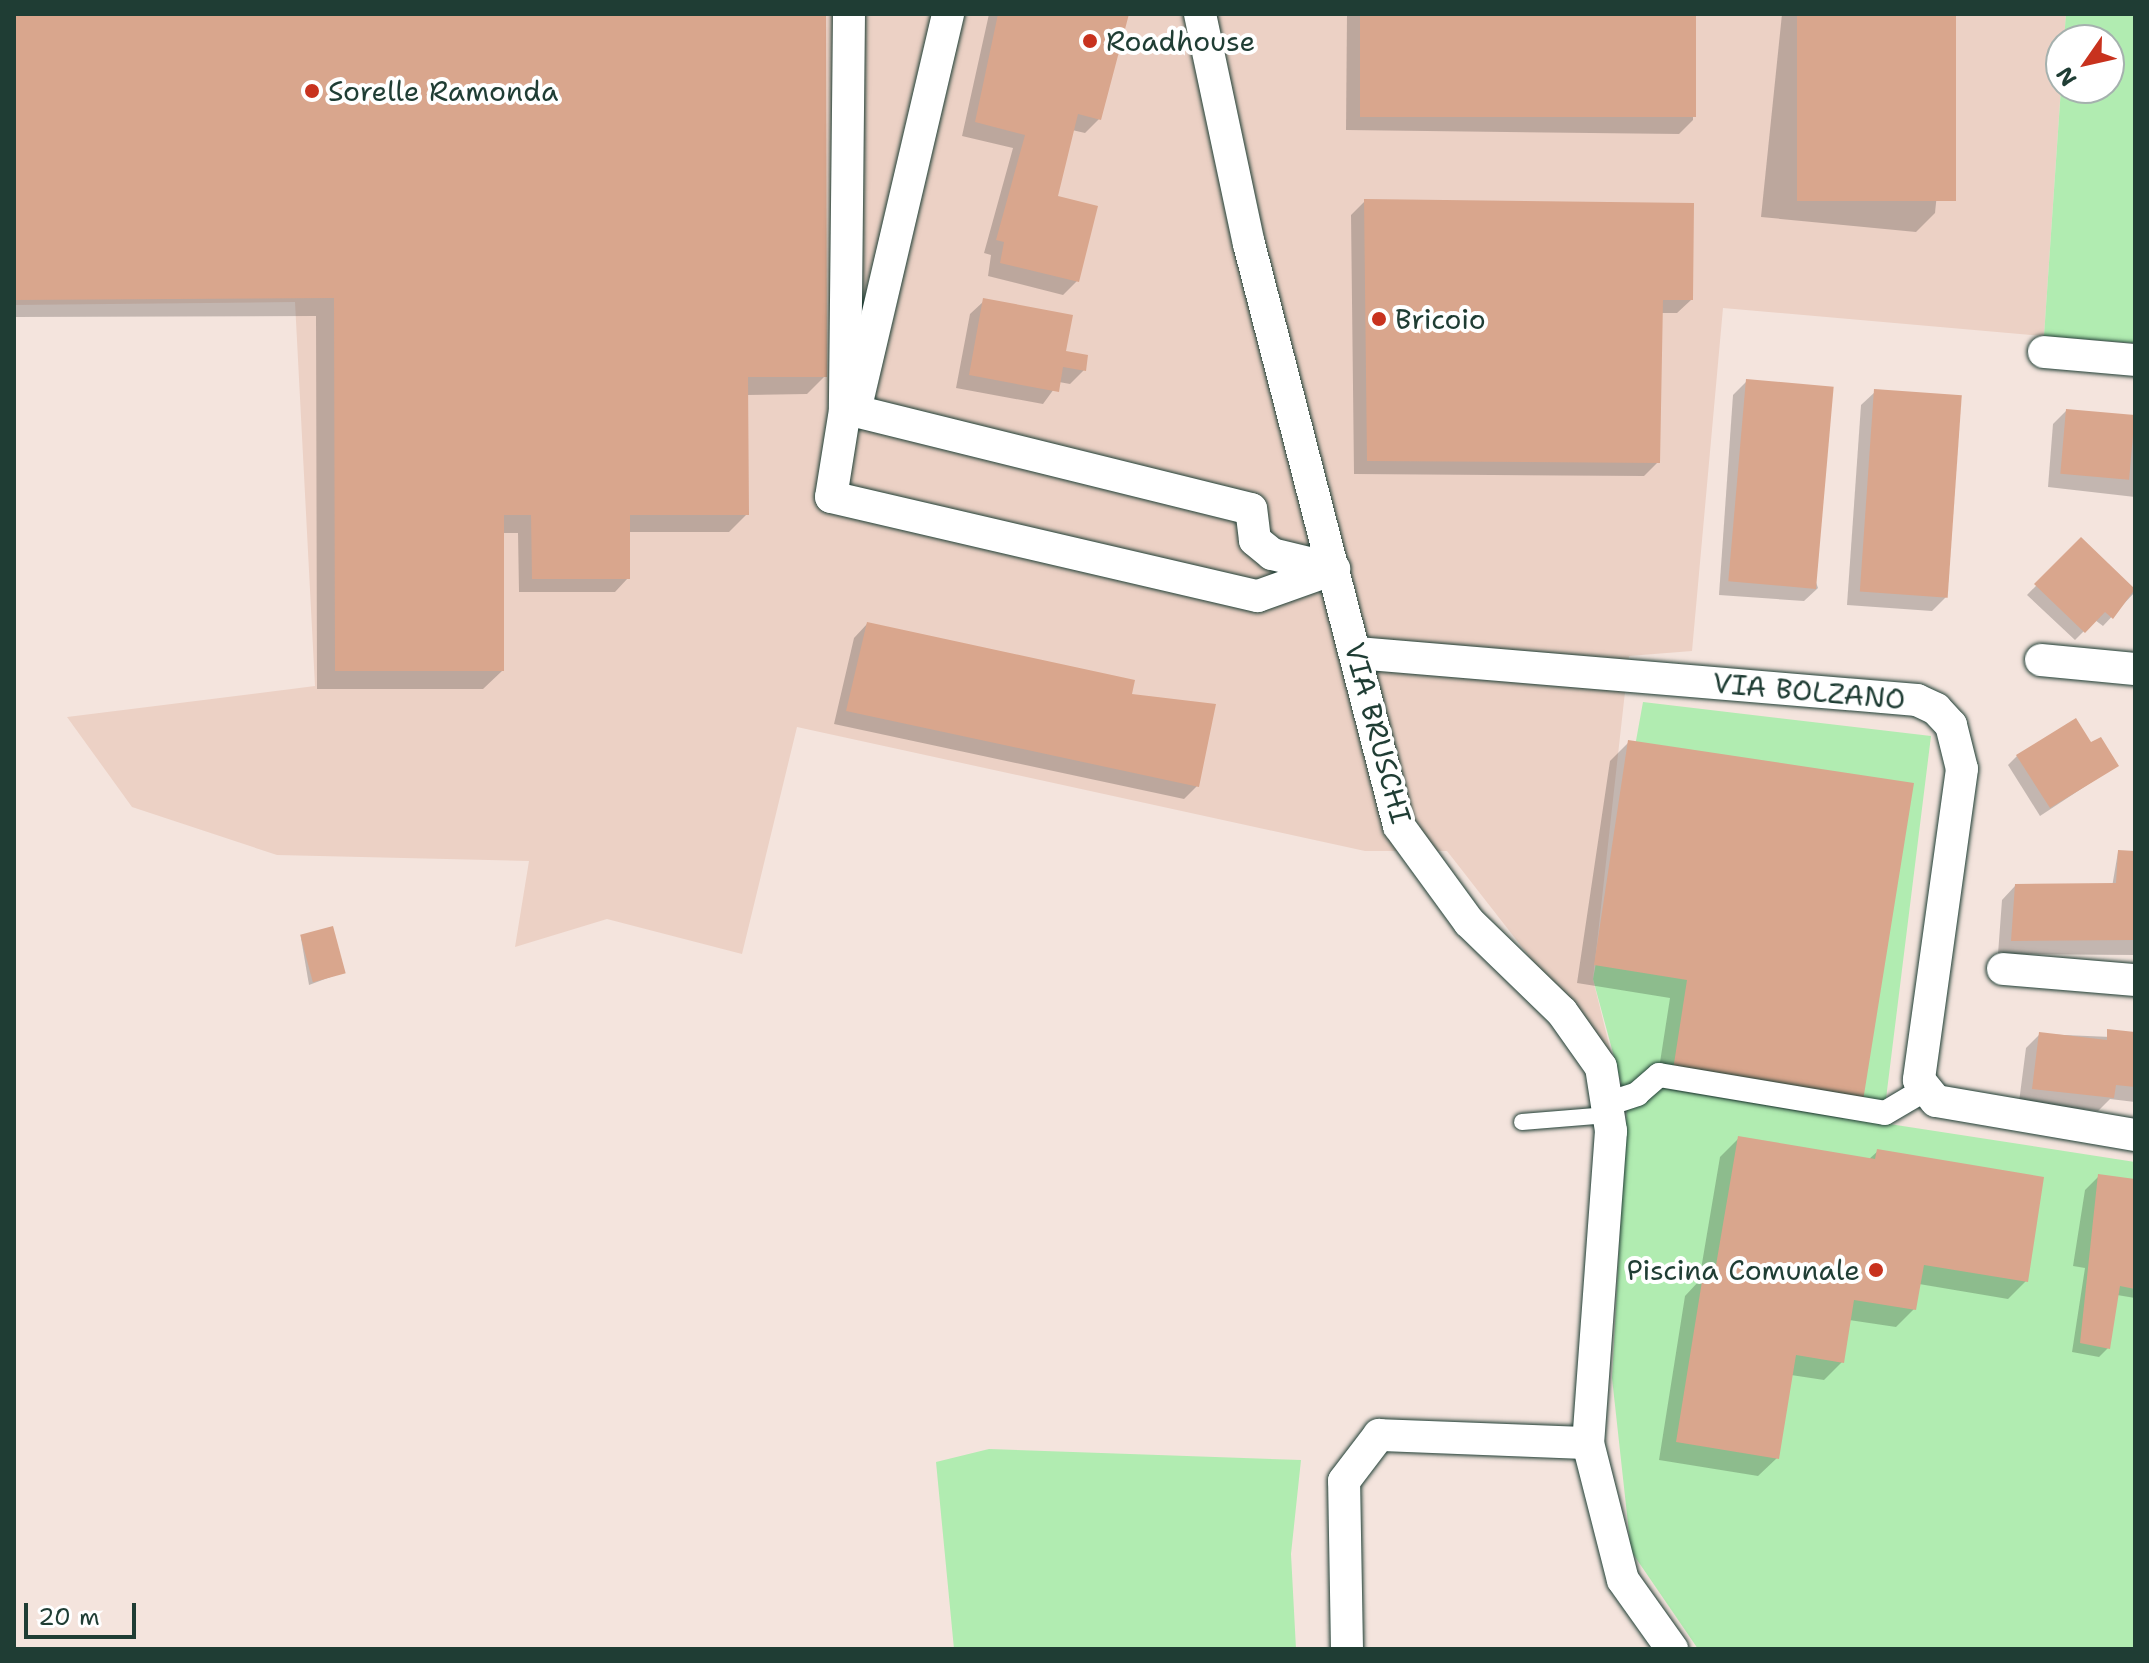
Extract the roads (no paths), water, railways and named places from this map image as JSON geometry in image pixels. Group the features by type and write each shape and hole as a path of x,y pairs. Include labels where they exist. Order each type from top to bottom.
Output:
{"street":[{"path":"849,14 850,411"},
{"path":"948,14 831,497 1258,596 1334,569"},
{"name":"VIA BRUSCHI","path":"1200,14 1249,244 1357,653 1399,826 1469,922 1562,1012 1601,1067 1608,1109 1588,1443 1623,1580 1672,1649"},
{"path":"2044,352 2135,360"},
{"path":"850,411 1251,509 1255,540 1272,554 1334,569"},
{"name":"VIA BOLZANO","path":"1357,653 1917,700 1936,709 1951,725 1962,769 1916,1070 1924,1090"},
{"path":"2041,660 2135,669"},
{"path":"2003,969 2135,980"},
{"path":"1608,1109 1637,1094 1659,1075 1885,1113 1924,1090 1936,1101 2135,1135"},
{"path":"1347,1649 1344,1481 1379,1435 1588,1443"}],"lane":[{"path":"1522,1122 1608,1109"}],"place":[{"name":"Roadhouse","path":"1090,41"},
{"name":"Sorelle Ramonda","path":"312,91"},
{"name":"Bricoio","path":"1379,319"},
{"name":"Piscina Comunale","path":"1876,1270"}]}
